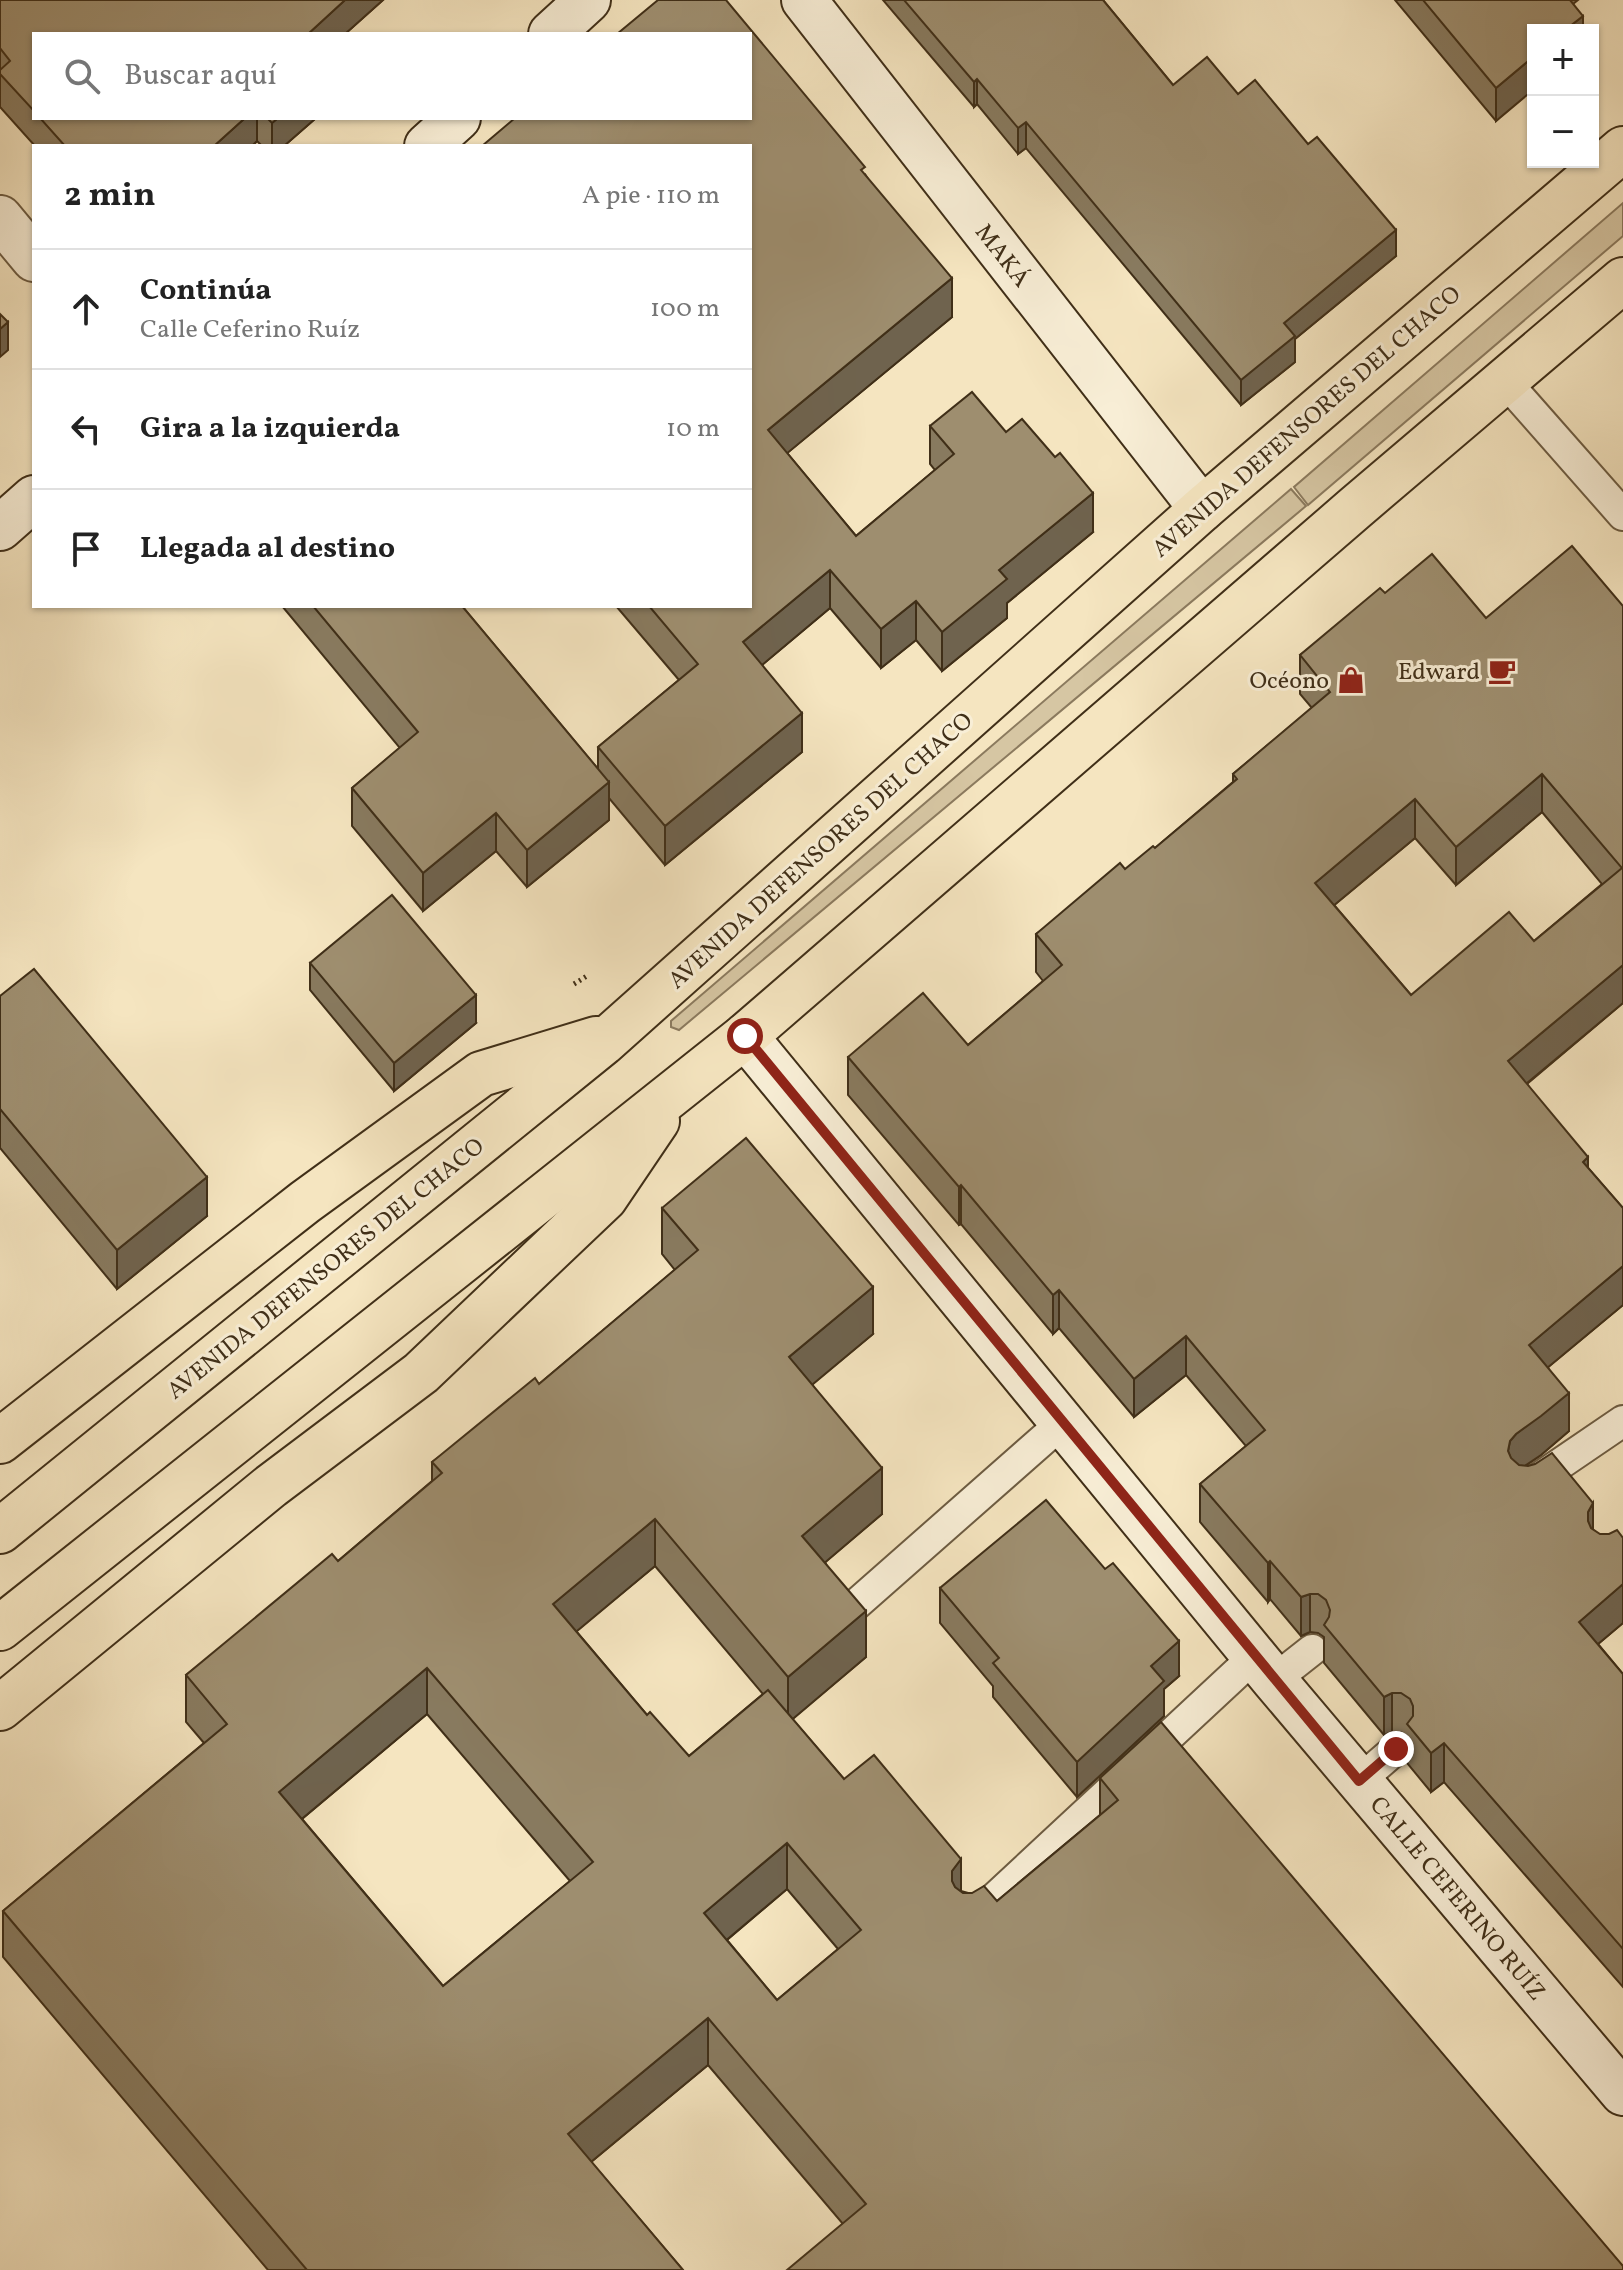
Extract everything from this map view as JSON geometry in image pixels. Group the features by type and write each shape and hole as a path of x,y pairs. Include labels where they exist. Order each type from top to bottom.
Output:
{"highway":[{"name":"AVENIDA DEFENSORES DEL CHACO","path":"0,1531 608,1038 1202,509 1623,149"},
{"path":"0,1628 745,1036 1623,280"},
{"path":"0,1441 305,1202 481,1074 608,1038"},
{"path":"0,1708 271,1486 421,1373 605,1198 675,1090"}],"street":[{"path":"553,32 588,0"},
{"name":"MAKÁ","path":"804,0 1202,509"},
{"path":"429,144 456,120"},
{"path":"0,218 32,257"},
{"path":"0,528 32,500"},
{"name":"CALLE CEFERINO RUÍZ","path":"745,1036 1265,1668 1623,2093"}],"lane":[{"path":"1505,381 1623,515"},
{"path":"1526,1487 1623,1421"},
{"path":"852,1608 1062,1423"},
{"path":"969,1922 1265,1668 1312,1650"},
{"path":"1359,1781 1396,1749"}],"shaded area":[{"path":"1623,203 1623,236 1308,505 1294,487"},
{"path":"1291,489 1306,506 679,1030 671,1027 671,1021"}],"building":[{"path":"0,0 345,0 310,32 32,32 32,109 0,74 0,70 10,61 0,48"},
{"path":"658,0 726,0 865,167 861,170 952,278 768,430 856,536 954,454 930,426 972,392 1006,432 1022,419 1055,457 1060,453 1093,493 999,570 1007,579 942,632 916,601 881,629 830,570 743,642 802,713 665,826 598,747 698,664 651,608 752,608 752,144 484,144 513,120 752,120 752,32 619,32"},
{"path":"904,0 1103,0 1173,85 1207,57 1238,94 1255,80 1308,144 1317,137 1396,230 1284,323 1295,336 1241,380 1026,122 1018,128"},
{"path":"1423,0 1570,0 1583,16 1573,24 1527,24 1527,62 1496,88"},
{"path":"42,120 243,120 216,144 63,144"},
{"path":"0,314 8,322 0,329"},
{"path":"1572,546 1623,606 1623,965 1508,1061 1588,1157 1583,1162 1623,1208 1623,1266 1529,1345 1569,1393 1516,1434 1510,1441 1508,1451 1519,1465 1528,1466 1552,1453 1593,1503 1588,1512 1591,1528 1600,1534 1617,1530 1623,1538 1623,1584 1579,1622 1623,1674 1623,1949 1444,1743 1431,1753 1407,1724 1413,1716 1410,1699 1401,1693 1384,1697 1324,1625 1330,1610 1326,1600 1318,1594 1301,1597 1200,1484 1265,1430 1186,1336 1134,1379 1059,1290 1053,1295 848,1057 923,993 968,1045 1062,965 1036,934 1120,863 1125,869 1153,846 1155,848 1237,779 1233,774 1330,692 1300,655 1380,588 1385,593 1432,554 1486,618","holes":["1542,774 1622,868 1534,941 1509,912 1411,995 1315,883 1415,799 1456,847"]},
{"path":"315,608 464,608 609,782 527,850 496,813 423,873 352,788 418,732"},
{"path":"392,895 476,995 394,1063 310,963"},
{"path":"34,969 207,1177 117,1250 0,1109 0,996"},
{"path":"746,1138 873,1287 789,1357 882,1468 802,1536 866,1611 788,1677 655,1519 553,1604 647,1715 650,1712 689,1756 768,1690 844,1779 874,1755 961,1859 952,1871 955,1887 963,1893 972,1893 984,1886 997,1901 1118,1800 1100,1778 1161,1722 1623,2266 1623,2270 787,2270 866,2204 708,2018 568,2134 683,2270 307,2270 3,1911 227,1724 186,1675 332,1554 338,1561 442,1473 432,1462 535,1378 539,1384 698,1250 662,1208","holes":["427,1668 593,1862 443,1986 279,1792","787,1843 861,1930 777,2000 704,1913"]},
{"path":"1046,1500 1105,1569 1113,1563 1179,1641 1151,1666 1164,1681 1077,1762 993,1663 999,1658 940,1588"}],"place":[{"name":"Edward","path":"1502,671"},
{"name":"Océono","path":"1351,680"}],"route":[{"path":"745,1036 1359,1781 1396,1749"}]}
